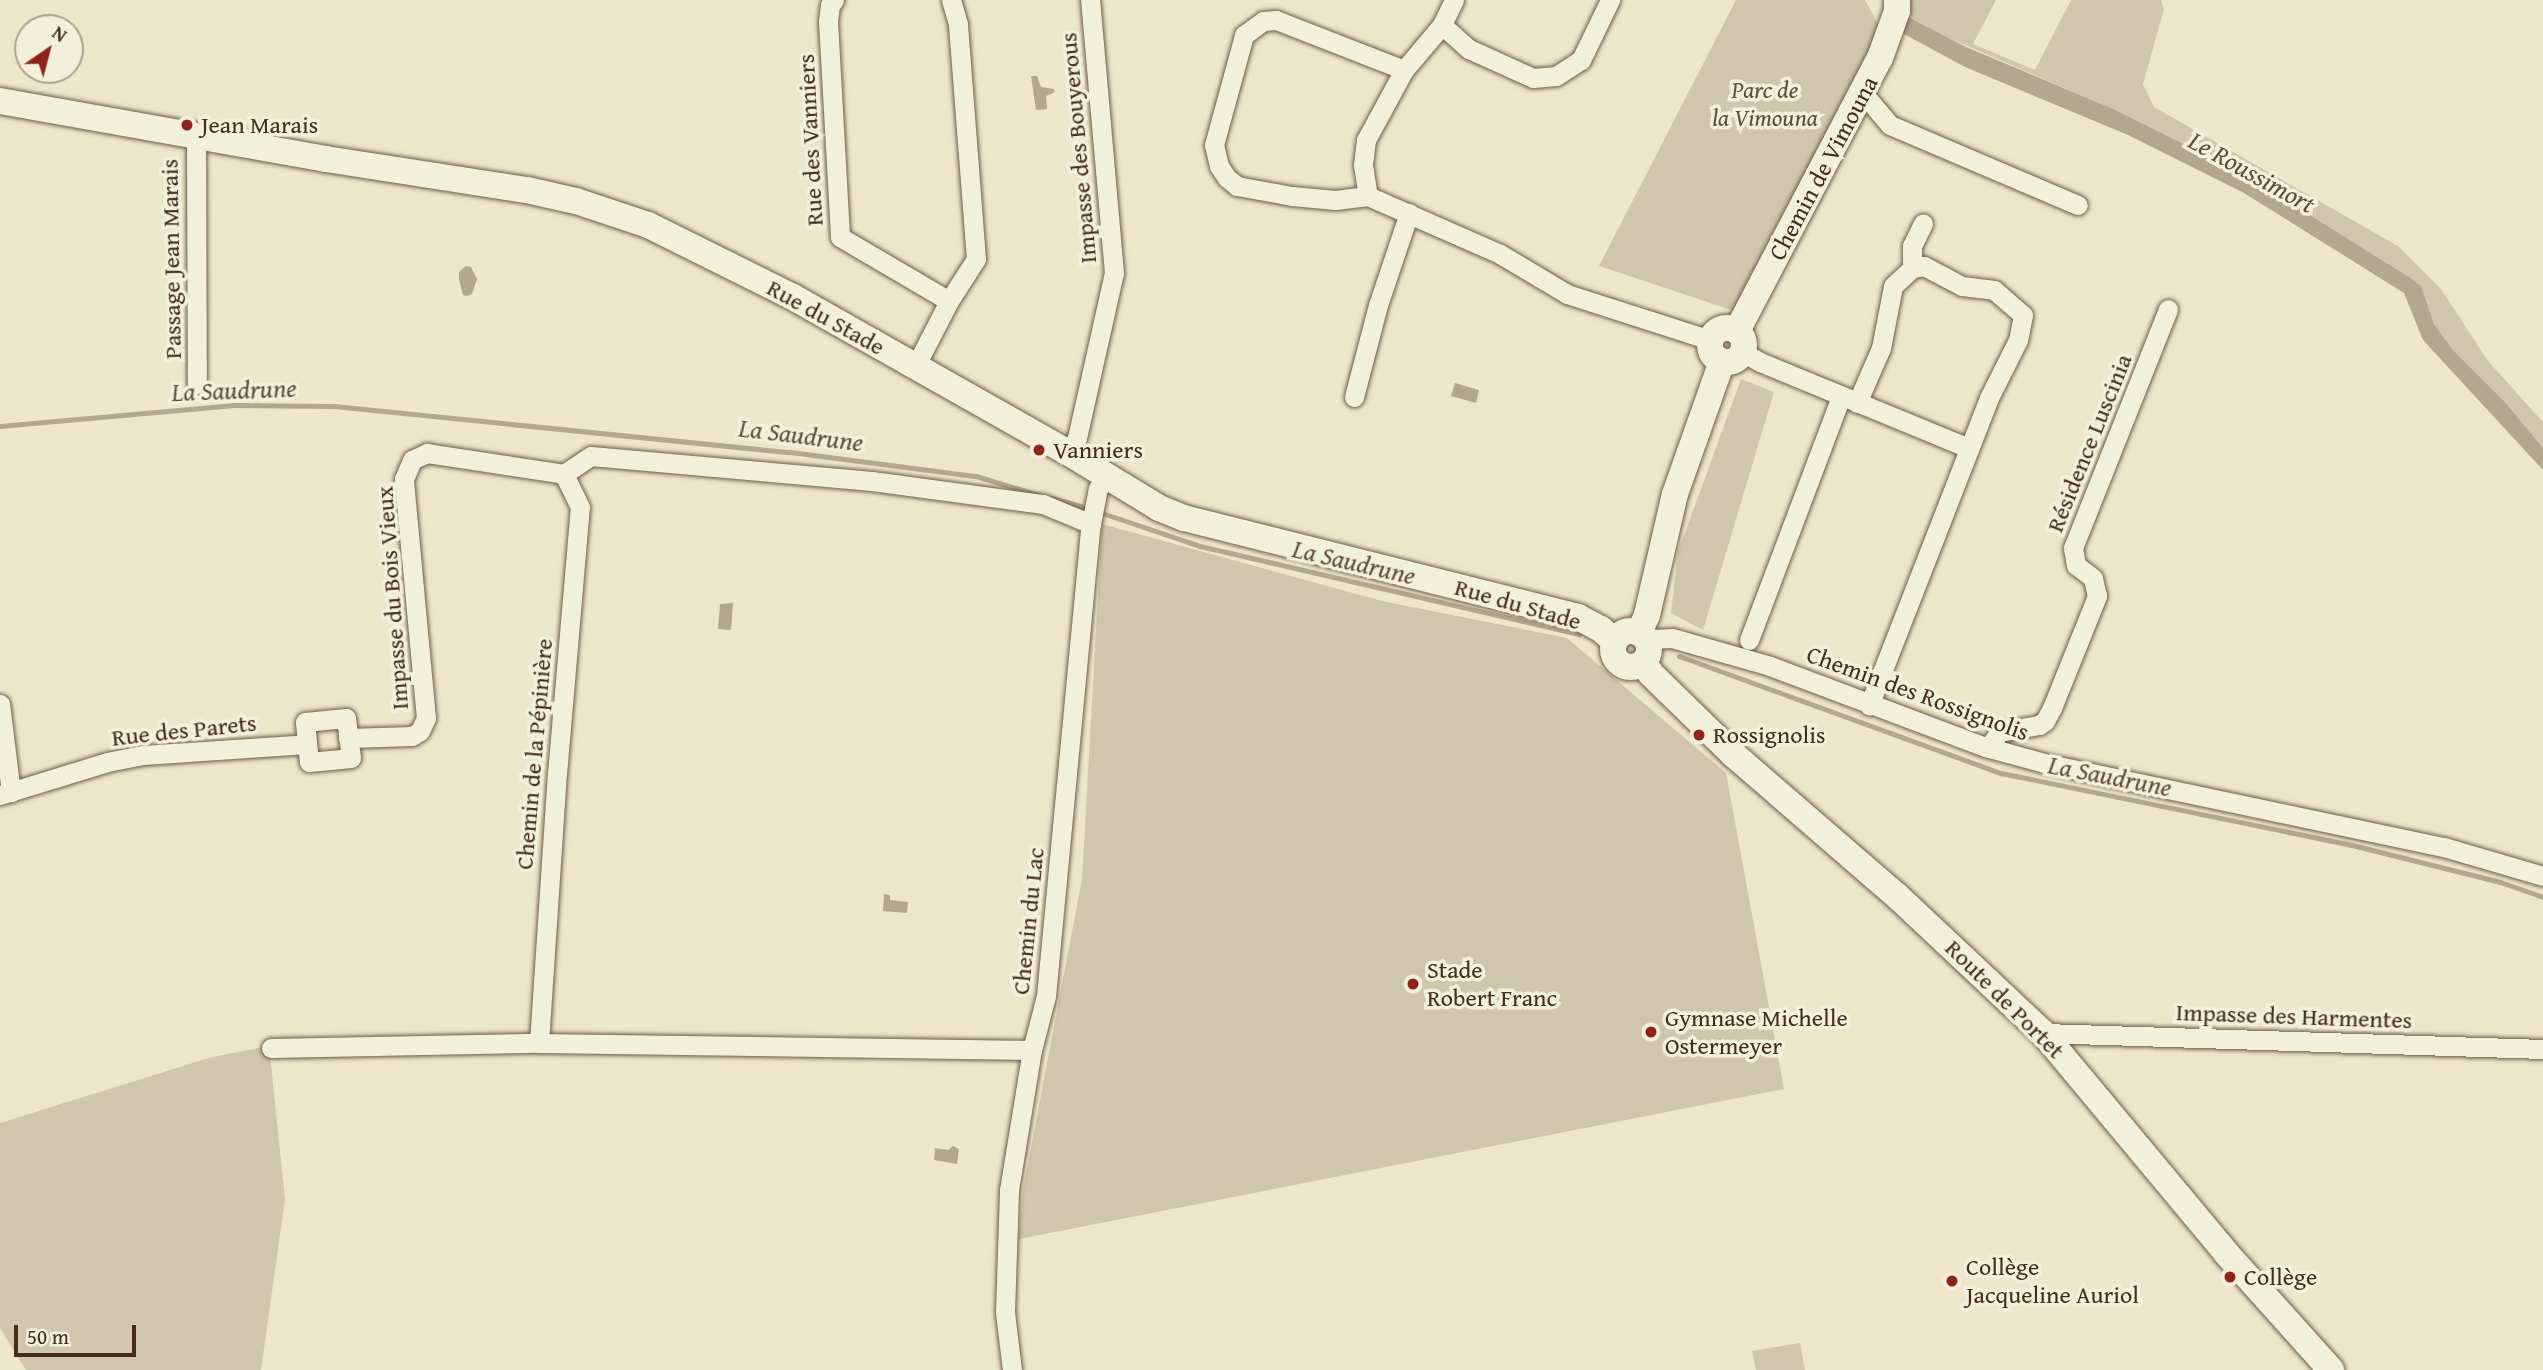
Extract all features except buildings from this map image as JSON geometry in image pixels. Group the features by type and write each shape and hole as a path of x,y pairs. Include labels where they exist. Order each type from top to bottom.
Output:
{"street":[{"name":"Rue des Vanniers","path":"834,0 830,5 828,21 840,237 949,302"},
{"path":"915,367 949,302 976,259 958,24 951,0"},
{"name":"Impasse des Bouyerous","path":"1069,453 1077,438 1114,273 1090,0"},
{"path":"1368,196 1363,165 1366,140 1404,70 1442,25 1454,0"},
{"path":"1442,25 1469,49 1533,78 1556,76 1581,61 1610,0"},
{"name":"Chemin de Vimouna","path":"1643,645 1647,615 1675,494 1728,346 1862,92 1895,14"},
{"path":"1404,70 1276,20 1255,24 1244,35 1214,145 1219,166 1237,186 1292,196 1335,200 1368,196 1500,254 1567,295 1728,346 1969,448"},
{"path":"1862,92 1890,125 2078,205"},
{"name":"Rue du Stade","path":"0,101 326,159 527,190 576,201 648,225 793,297 1069,453 1101,483 1159,508 1184,517 1578,617 1601,629 1614,640 1625,631 1643,645"},
{"name":"Passage Jean Marais","path":"196,134 197,384"},
{"path":"1354,397 1378,305 1409,213"},
{"path":"1912,268 1912,246 1923,223"},
{"path":"1749,640 1849,399 1881,348 1893,285 1912,268 1924,266 1962,286 1994,290 2023,314 2018,340 1989,398 1869,705"},
{"name":"Résidence Luscinia","path":"1989,747 1999,732 2012,728 2029,729 2045,720 2097,596 2093,578 2076,565 2073,548 2168,309"},
{"name":"Impasse du Bois Vieux","path":"301,744 309,762 351,758 348,738 412,736 420,731 426,718 404,479 412,460 427,453 564,474"},
{"path":"564,474 591,456 872,481 1043,504 1092,519"},
{"name":"Chemin de la Pépinière","path":"539,1042 555,800 580,508 564,474"},
{"name":"Chemin du Lac","path":"1012,1370 1005,1312 1009,1190 1032,1050 1046,996 1092,519 1101,483"},
{"name":"Chemin des Rossignolis","path":"1643,645 1672,638 1770,666 1869,705 2044,764 2444,847 2543,876"},
{"name":"Route de Portet","path":"1643,645 1660,683 1744,764 1897,896 2043,1032 2227,1254 2332,1370"},
{"path":"0,704 5,794"},
{"name":"Rue des Parets","path":"5,794 107,762 143,755 301,744"},
{"name":"Impasse des Harmentes","path":"2043,1032 2543,1049"},
{"path":"271,1048 539,1042 1032,1050"}],"green space":[{"name":"Parc de la Vimouna","path":"1736,0 1865,0 1879,26 1873,55 1737,312 1599,266"},
{"path":"1909,0 1996,0 1973,44 2035,70 2071,0 2161,0 2164,9 2143,84 2154,107 2398,246 2441,289 2488,361 2543,422 2543,448 2505,402 2454,351 2434,324 2421,286 2409,277 2286,200 2184,144 2111,108 1930,30 1906,16"},
{"path":"1741,379 1774,392 1703,630 1671,613 1678,552"},
{"name":"Stade Robert Franc","path":"1102,524 1382,601 1567,638 1726,773 1784,1089 1019,1239 1023,1190 1082,879"},
{"path":"269,1046 285,1199 261,1370 26,1370 0,1328 0,1123 212,1057"},
{"path":"1800,1343 1805,1370 1756,1370 1752,1351"}],"shaded area":[{"path":"1906,16 1966,47 2111,108 2184,144 2286,200 2409,277 2421,286 2434,324 2454,351 2505,402 2543,448 2543,470 2423,340 2404,293 2244,193 2128,135 1965,67 1904,34"},
{"path":"1031,76 1037,76 1041,87 1054,89 1055,92 1046,96 1047,109 1036,110"},
{"path":"466,266 471,267 477,279 472,294 467,296 463,295 459,279 459,272"},
{"path":"1455,383 1479,390 1476,403 1451,396"},
{"path":"733,603 731,630 718,629 720,604"},
{"path":"884,894 890,895 890,900 908,902 907,913 883,911"},
{"path":"953,1146 959,1149 957,1164 934,1160 935,1148 948,1150"}],"waterway":[{"name":"La Saudrune","path":"0,426 234,405 334,406 790,452 976,476 1039,495"},
{"name":"La Saudrune","path":"1052,498 1090,509"},
{"name":"La Saudrune","path":"1099,512 1200,546 1579,634"},
{"name":"La Saudrune","path":"1679,656 2001,773 2352,845 2500,882 2543,897"}],"place":[{"name":"Jean Marais","path":"187,125"},
{"name":"Vanniers","path":"1039,450"},
{"name":"Rossignolis","path":"1699,735"},
{"name":"Stade Robert Franc","path":"1413,984"},
{"name":"Gymnase Michelle Ostermeyer","path":"1651,1032"},
{"name":"Collège","path":"2230,1277"},
{"name":"Collège Jacqueline Auriol","path":"1952,1281"}],"water label":[{"name":"Le Roussimort","path":"2252,172"}]}
